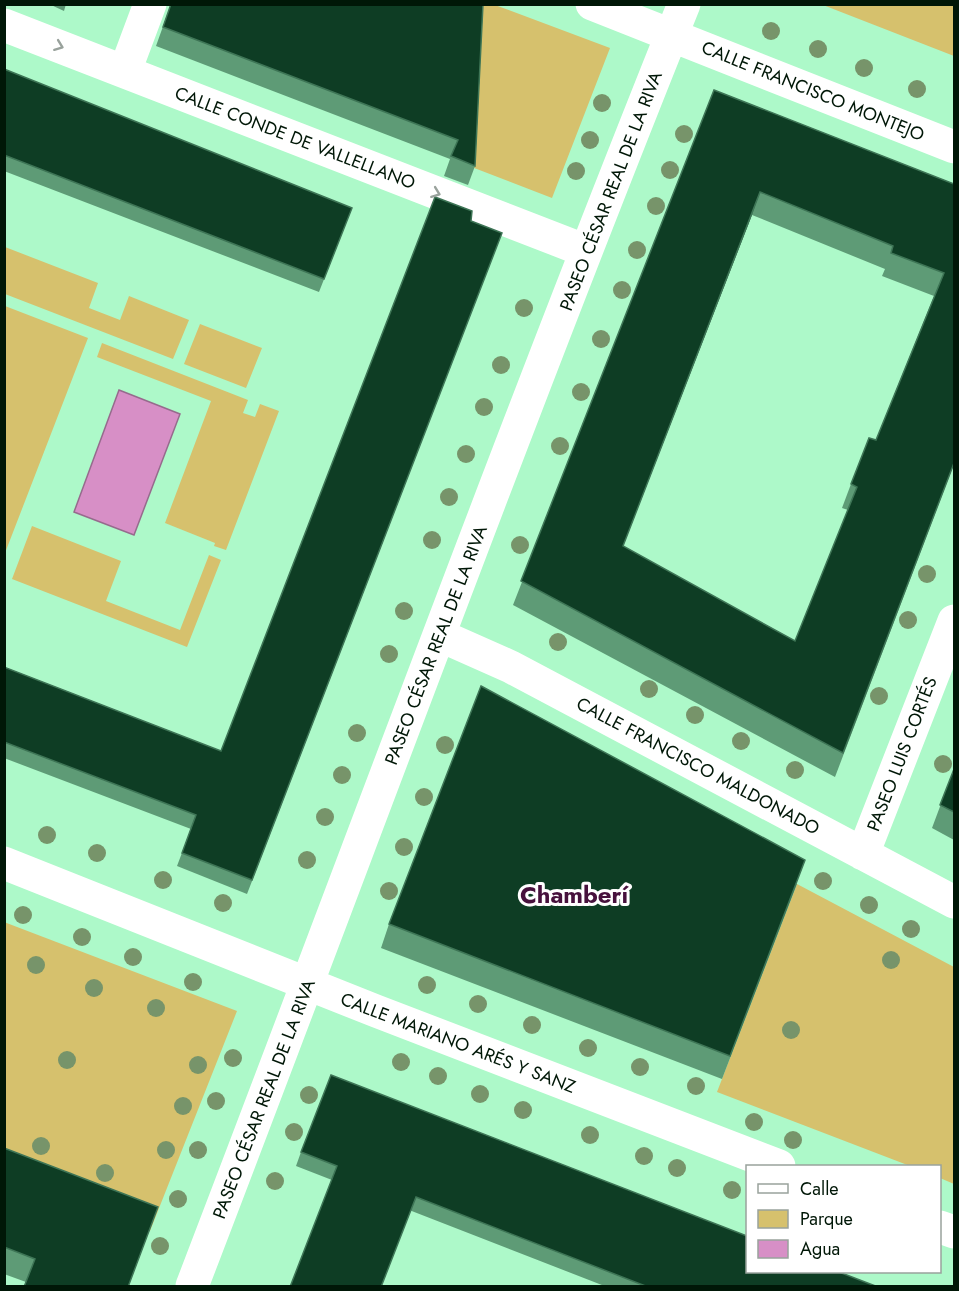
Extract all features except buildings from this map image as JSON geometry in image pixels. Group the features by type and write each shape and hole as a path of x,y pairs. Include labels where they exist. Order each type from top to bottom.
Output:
{"street":[{"path":"125,71 150,4"},
{"name":"CALLE FRANCISCO MONTEJO","path":"592,4 954,147"},
{"name":"PASEO CÉSAR REAL DE LA RIVA","path":"192,1287 586,251 684,4"},
{"name":"CALLE CONDE DE VALLELLANO","path":"4,25 586,251"},
{"name":"PASEO LUIS CORTÉS","path":"863,854 954,621"},
{"name":"CALLE FRANCISCO MALDONADO","path":"439,635 511,667 954,902"},
{"name":"CALLE MARIANO ARÉS Y SANZ","path":"4,863 774,1165"}],"green space":[{"path":"477,5 495,5 610,48 552,198 469,166"},
{"path":"823,5 954,5 954,56"},
{"path":"5,247 98,283 89,308 120,320 129,296 189,320 173,359 5,294"},
{"path":"5,306 88,338 5,553"},
{"path":"200,324 262,348 246,388 184,364"},
{"path":"102,343 248,400 243,413 255,417 260,404 279,411 226,550 214,546 215,543 165,523 211,401 97,357"},
{"path":"32,526 121,561 106,601 180,630 209,555 221,560 187,647 12,579"},
{"path":"797,884 954,967 954,1184 941,1178 941,1165 907,1165 717,1092"},
{"path":"4,922 237,1011 150,1231 5,1175"}],"water":[{"path":"119,390 180,414 134,535 74,512"}],"district":[{"name":"Chamberí","path":"574,894"}]}
